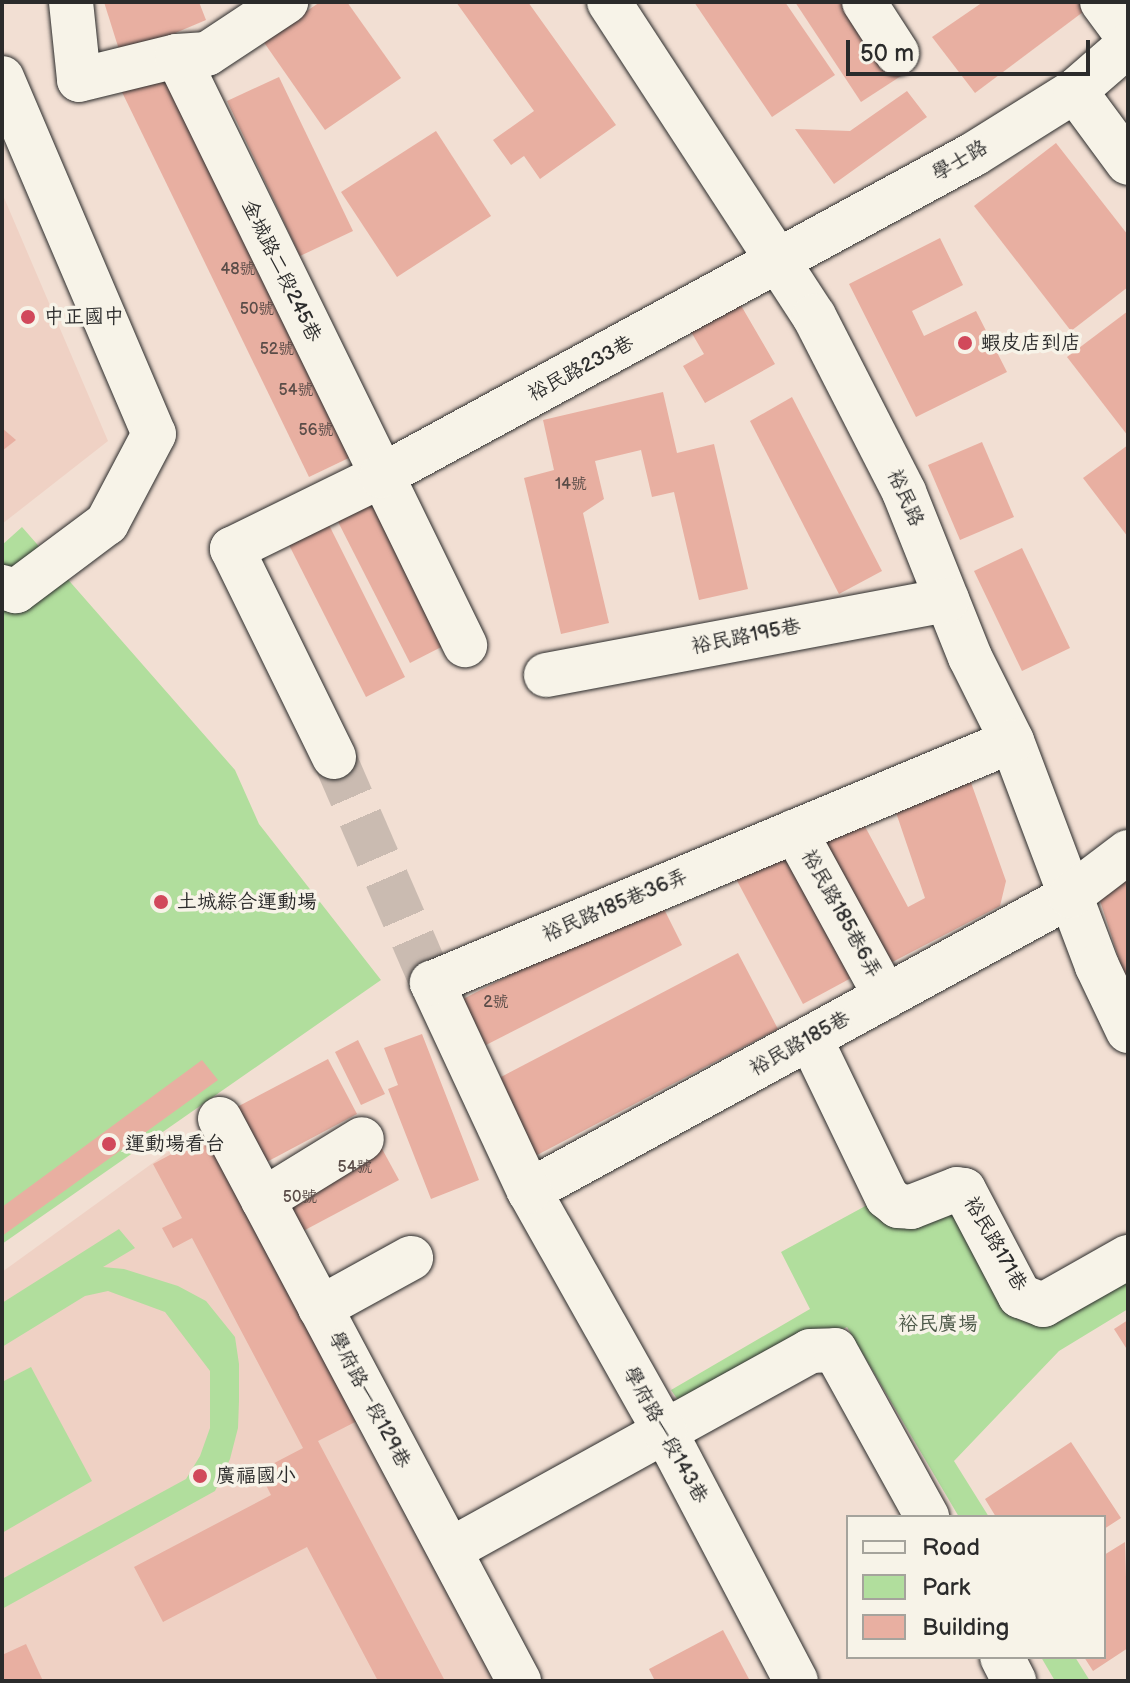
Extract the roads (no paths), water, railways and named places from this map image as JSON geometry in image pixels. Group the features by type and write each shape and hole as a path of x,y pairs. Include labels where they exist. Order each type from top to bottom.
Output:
{"street":[{"path":"71,2 79,80 177,56 207,54 286,2"},
{"name":"裕民路","path":"611,2 728,187 782,262 814,316 904,492 947,600 1012,741 1070,896 1128,1031"},
{"path":"864,2 897,53"},
{"path":"1102,2 1128,37"},
{"name":"學士路","path":"782,262 974,154 1075,91 1128,45"},
{"name":"金城路二段245巷","path":"177,56 465,645"},
{"path":"2,78 154,434 107,523 16,591 2,587"},
{"path":"1075,91 1128,163"},
{"name":"裕民路233巷","path":"334,757 232,549 381,476 782,262"},
{"name":"裕民路195巷","path":"546,675 947,600"},
{"name":"裕民路185巷36弄","path":"529,1191 432,983 1012,741"},
{"name":"裕民路185巷6弄","path":"795,831 886,997"},
{"name":"裕民路185巷","path":"529,1191 1070,896 1128,852"},
{"name":"裕民路171巷","path":"810,1038 887,1197 898,1206 911,1207 957,1189 964,1190 1020,1296 1043,1305 1128,1257"},
{"name":"學府路一段129巷","path":"220,1119 519,1681"},
{"path":"263,1200 362,1139"},
{"name":"學府路一段143巷","path":"529,1191 665,1432 796,1681"},
{"path":"320,1308 411,1258"},
{"path":"450,1550 810,1351 835,1350 926,1515"},
{"path":"1003,1659 1014,1681"}],"tunnel":[{"path":"334,757 432,983"}],"place":[{"name":"中正國中","path":"28,317"},
{"name":"蝦皮店到店","path":"965,343"},
{"name":"土城綜合運動場","path":"161,902"},
{"name":"運動場看台","path":"109,1144"},
{"name":"廣福國小","path":"200,1476"}],"park label":[{"name":"裕民廣場","path":"938,1324"}]}
